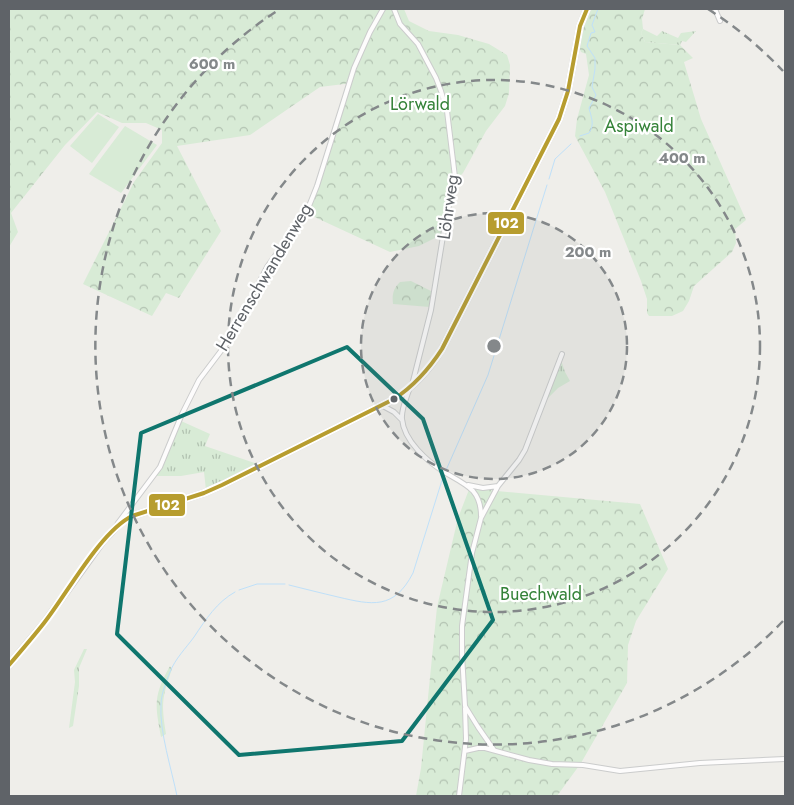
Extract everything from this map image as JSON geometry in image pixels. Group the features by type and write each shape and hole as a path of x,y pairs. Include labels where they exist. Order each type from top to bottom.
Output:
{"main road":[{"path":"9,665 44,623 103,541 117,525 136,515 216,488 383,406 410,388 434,362 551,136 566,101 579,31 587,9"}],"street":[{"name":"Herrenschwandenweg","path":"117,525 160,467 198,380 230,339 267,267 307,211 317,186 354,68 370,32 383,9"},
{"name":"Löhrweg","path":"394,9 400,24 418,44 441,91 447,111 455,177 431,310 401,418"},
{"path":"714,9 720,21"},
{"path":"459,796 465,751 462,626 472,553 481,518 498,486 525,450 562,354"},
{"path":"383,406 401,418 412,442 428,459 445,472 467,485 483,488 498,486"},
{"path":"467,485 477,498 481,518"},
{"path":"130,506 136,515"},
{"path":"465,706 494,750"},
{"path":"465,751 478,748 494,750 508,755 552,764 583,765 620,771 700,763 785,759"}],"highlighted area":[{"path":"347,347 423,419 493,620 402,741 239,755 117,634 141,433"}],"green space":[{"name":"Lörwald","path":"9,9 404,9 409,21 429,31 458,35 489,44 507,55 510,65 509,93 505,106 486,131 463,173 454,182 443,234 419,246 390,252 308,214 352,83 320,87 250,135 177,146 221,231 179,298 166,293 152,316 83,284 134,182 162,143 162,130 146,123 122,123 97,112 65,145 11,213 18,232 9,247"},
{"name":"Aspiwald","path":"589,9 645,9 641,33 645,42 680,45 693,58 684,62 701,119 746,220 735,229 736,243 732,252 694,286 683,311 672,316 649,316 647,313 647,299 641,281 605,192 575,136 577,119 589,75 586,54 581,52 579,41"},
{"path":"643,29 657,36 662,31 678,38 681,33 696,31 686,42 682,41 680,45 645,42 641,33"},
{"path":"98,114 119,127 92,163 70,146"},
{"path":"125,126 157,145 121,193 89,174"},
{"path":"411,281 433,292 430,307 393,304 396,287 400,282"},
{"path":"561,360 570,381 558,388 545,401"},
{"path":"181,421 210,434 205,446 260,465 206,490 204,472 181,476 155,476"},
{"name":"Buechwald","path":"470,487 640,504 668,569 636,621 628,645 627,683 581,763 557,796 416,796 421,768 437,607 458,518"},
{"path":"84,649 87,649 79,668 79,686 73,726 69,728 75,682 74,670"},
{"path":"170,666 172,669 163,701 166,734 161,737 157,717 158,693"}],"waterway":[{"path":"580,136 589,133 592,127 589,108 596,95 592,87 595,58 587,46 591,33 595,32 592,25 598,9"},
{"path":"549,179 555,159 571,144"},
{"path":"289,585 350,600 372,603 390,599 406,585 413,573 443,477 488,375 547,185"},
{"path":"239,590 257,584 285,584"},
{"path":"177,796 162,726 161,705 163,692 172,667 178,658 212,612 235,592"}],"transit line":[{"name":"102","path":"9,665 44,623 96,549 120,524 132,516 204,493 222,485 394,399 415,383 442,349 559,119 568,91 580,26 587,9"}]}
